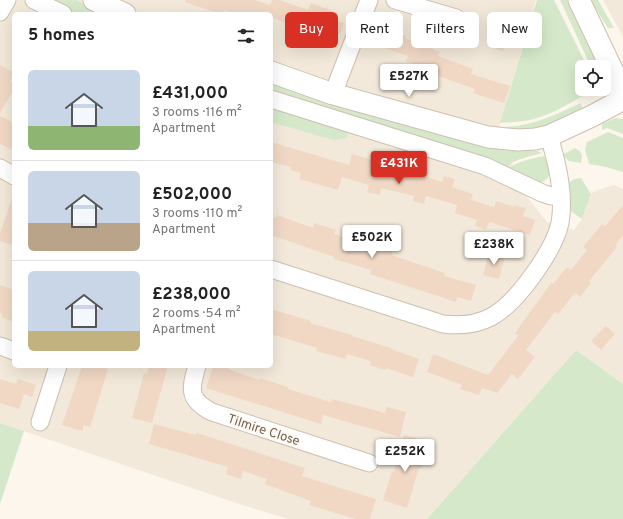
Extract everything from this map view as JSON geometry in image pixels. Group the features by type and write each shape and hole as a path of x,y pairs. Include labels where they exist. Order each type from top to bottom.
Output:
{"street":[{"path":"0,12 7,0"},
{"path":"34,0 59,12"},
{"path":"94,0 121,12"},
{"path":"333,94 369,0"},
{"path":"395,0 436,12"},
{"path":"273,73 333,94 488,137 518,140 535,139 548,136 592,116 622,100 617,80 579,0"},
{"path":"273,100 485,166 542,193 551,196 561,196"},
{"path":"273,270 436,322 460,326 474,324 490,318 501,311 516,296 546,255 560,224 561,196 558,170 548,136"},
{"path":"0,168 12,175"},
{"path":"0,346 12,349"},
{"path":"40,422 57,368"},
{"name":"Tilmire Close","path":"196,368 192,381 192,393 202,407 212,412 369,463"}],"shaded area":[{"path":"0,0 536,0 533,12 487,12 487,48 522,48 498,131 527,197 547,222 574,230 582,219 591,194 595,191 614,185 623,189 623,384 576,350 427,519 288,519 239,504 0,423"},
{"path":"603,0 623,0 623,37 608,9"}],"green space":[{"path":"48,0 76,0 99,12 73,12"},
{"path":"537,0 554,0 584,60 575,60 575,96 583,96 560,109 541,117 526,121 500,123 523,48 542,48 542,12 533,12"},
{"path":"560,0 567,0 596,60 588,60"},
{"path":"590,0 598,0 614,28 608,28"},
{"path":"273,81 498,147 535,150 542,153 512,163 504,169 273,94"},
{"path":"581,103 582,108 547,125 518,131 498,131 499,127 510,127 531,123"},
{"path":"273,106 349,130 347,138 333,140 273,123"},
{"path":"615,118 623,119 623,134 607,128 602,130 602,124"},
{"path":"608,132 623,138 623,172 589,164 585,150 587,142"},
{"path":"575,148 580,151 582,156 581,163 569,161 562,155"},
{"path":"544,156 550,173 547,179 543,182 537,184 507,170 519,162"},
{"path":"581,178 591,194 582,219 569,210 568,183 574,179"},
{"path":"576,350 623,384 623,519 427,519"},
{"path":"0,423 24,431 0,504"}],"building":[{"path":"185,0 255,0 270,5 272,0 280,0 308,10 311,3 335,12 285,12 285,23 273,18 273,12 230,12 224,10 224,12 214,12 185,2"},
{"path":"338,21 344,23 340,34 338,33"},
{"path":"403,35 406,36 405,38 411,40 411,48 430,48 440,52 438,56 473,69 471,74 510,86 504,103 473,93 475,89 438,76 439,73 406,61 408,56 385,48 403,48"},
{"path":"494,48 504,48 503,51"},
{"path":"0,65 12,72 10,81 12,82 12,92 0,113"},
{"path":"0,116 12,122 12,150 0,144"},
{"path":"273,143 349,165 352,154 393,166 394,162 422,171 420,175 442,182 444,176 455,179 452,187 473,194 471,200 494,207 496,201 514,207 514,205 526,208 523,216 535,220 530,235 489,222 486,230 475,226 477,220 455,213 457,205 426,196 424,204 413,201 414,196 381,188 380,195 367,192 369,185 342,177 338,190 299,179 301,173 290,170 291,167 273,162"},
{"path":"12,198 11,245 0,241 0,233"},
{"path":"623,205 623,235 615,246 617,247 589,281 591,283 580,297 575,293 558,314 555,312 526,350 535,357 518,379 512,374 497,393 482,388 479,395 460,389 462,385 427,372 433,354 488,375 518,336 515,333 551,283 553,284 567,267 571,270 587,250 583,247 602,224 605,226"},
{"path":"277,215 313,228 314,223 336,230 334,234 378,248 379,246 393,251 391,255 445,273 444,276 476,285 471,301 457,297 456,302 370,274 371,270 334,259 334,257 273,236 273,217 276,218"},
{"path":"489,252 505,256 499,279 483,275"},
{"path":"0,285 12,289 12,321 3,318 0,312"},
{"path":"273,310 311,321 310,323 391,348 419,359 413,377 386,368 385,370 370,365 371,361 347,354 346,359 316,351 317,348 273,335"},
{"path":"606,326 615,334 601,350 591,341"},
{"path":"81,368 108,369 90,427 84,425 82,431 62,425"},
{"path":"148,368 167,368 152,423 132,418 144,373 147,374"},
{"path":"212,368 228,368 259,380 260,378 288,387 288,389 331,402 332,399 385,413 387,407 406,412 400,437 323,415 321,424 206,388"},
{"path":"0,379 16,384 18,379 36,385 32,397 24,394 19,409 0,403"},
{"path":"154,424 196,435 197,433 305,468 302,476 376,499 370,519 356,519 309,505 311,501 265,484 267,479 243,471 241,479 226,474 228,467 149,444"},
{"path":"404,435 422,440 418,454 425,456 421,468 419,468 407,508 383,500 392,471 394,472"}]}
